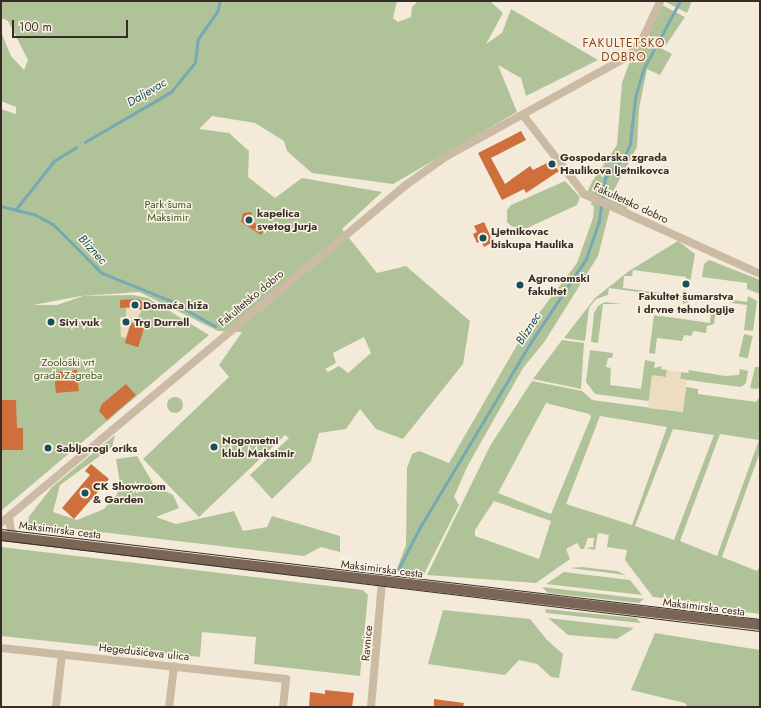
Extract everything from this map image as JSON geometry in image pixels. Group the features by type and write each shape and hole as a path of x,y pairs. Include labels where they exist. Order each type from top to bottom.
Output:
{"main road":[{"name":"Maksimirska cesta","path":"1,536 760,625"}],"street":[{"name":"Fakultetsko dobro","path":"1,524 336,241 406,185 447,156 629,56 644,36 660,1"},
{"name":"Fakultetsko dobro","path":"522,115 559,160 577,188 593,198 760,274"},
{"path":"9,517 11,531 17,537"},
{"name":"Ravnice","path":"371,707 382,581"},
{"name":"Hegedušićeva ulica","path":"1,648 286,678 282,707"},
{"path":"56,707 62,654"},
{"path":"169,707 174,666"}],"green space":[{"path":"1,1 397,1 393,18 398,22 411,17 412,7 418,1 490,1 503,13 486,44 502,33 511,9 598,60 526,96 521,78 498,65 517,112 393,184 312,173 287,151 284,141 255,123 212,116 199,129 229,133 249,151 248,177 275,198 302,178 382,192 342,229 377,273 406,266 470,321 463,364 403,439 376,429 360,409 346,429 319,433 311,461 272,499 250,475 289,438 285,435 199,517 143,459 229,377 219,365 242,332 218,331 139,292 81,296 33,305 57,305 83,296 133,295 148,298 209,335 2,510 1,109 16,114 16,107 1,101 1,32 11,56 24,70 28,60 8,21 1,18","holes":["364,337 371,353 348,373 339,366 328,372 325,369 336,363 333,353"]},
{"path":"664,1 692,1 687,13"},
{"path":"662,5 685,17 666,45 648,35"},
{"path":"645,40 672,54 660,75 647,69 639,109 637,147 609,199 628,207 626,211 587,193 593,180 617,145 622,83 631,58"},
{"path":"565,181 580,197 577,205 525,229 511,226 507,222 507,210 511,205"},
{"path":"592,201 610,209 598,256 545,341 523,368 467,467 454,497 459,505 424,574 396,571 406,545 407,468 412,454 419,451 449,463 524,333 577,263 593,218 594,206 591,205"},
{"path":"678,241 695,254 690,283 685,284 686,277 633,270 632,276 624,276 623,288 683,296 684,290 690,294 688,302 683,304 683,298 609,288 608,295 596,299 589,308 585,341 564,338 595,298 629,271"},
{"path":"709,260 760,280 760,294 747,289 747,283 702,277 704,264"},
{"path":"748,296 757,301 753,331 744,330 747,305 732,303 733,300 747,302"},
{"path":"605,302 622,304 603,304 598,343 591,342 594,313 598,306"},
{"path":"711,311 716,311 714,324 707,326 706,333 694,331 691,336 684,335 682,341 657,338 655,354 649,353 654,315 710,323"},
{"path":"744,334 753,336 748,358 739,356"},
{"path":"562,340 584,343 581,389 533,379"},
{"path":"590,350 613,353 612,358 608,358 606,367 611,368 610,385 641,389 645,360 655,362 654,368 662,366 661,369 667,370 666,377 652,376 649,401 595,394 586,382"},
{"path":"755,367 760,367 760,388 756,389 750,388"},
{"path":"740,369 748,371 746,383 741,387 680,379 681,372 688,373 689,370 725,376 739,375"},
{"path":"532,381 582,391 592,400 682,412 686,387 698,389 698,394 756,402 760,396 760,452 722,557 757,571 760,566 760,614 730,610 706,603 653,597 625,560 627,550 607,547 609,535 598,533 595,550 586,548 593,547 594,538 588,538 584,549 581,549 577,543 566,549 570,559 536,583 427,575 490,446","holes":["546,403 589,414 591,417 551,514 498,493","600,416 667,427 632,525 566,504","673,429 714,435 674,540 635,526","720,434 759,440 717,556 680,541","494,501 551,521 539,559 475,536 475,530"]},
{"path":"172,397 178,397 183,402 181,411 178,413 172,413 167,408 167,402"},
{"path":"115,435 112,447 60,485 53,512 77,520 104,509 117,494 120,483 116,459 137,456 154,485 173,495 179,508 156,517 176,524 234,511 243,531 267,527 272,516 340,536 340,552 321,547 304,556 24,523 52,487"},
{"path":"1,547 363,590 368,595 360,676 254,664 256,637 202,632 200,657 1,636"},
{"path":"582,567 617,571 626,575 570,568"},
{"path":"564,572 630,580 642,595 546,584"},
{"path":"542,587 644,599 639,603 548,593"},
{"path":"545,609 636,618 641,623 546,613"},
{"path":"443,610 530,619 547,640 563,654 559,678 551,677 537,664 519,660 505,675 428,664"},
{"path":"548,618 634,628 617,639 568,635"},
{"path":"655,633 760,650 760,707 688,707 685,703 631,690"}],"shaded area":[{"name":"Trg Durrell","path":"135,307 142,311 136,320 131,320 126,338 121,337 120,317 126,317 126,308"},
{"path":"667,370 681,372 680,379 687,380 683,412 648,408 652,375 666,377"}],"building":[{"name":"Gospodarska zgrada Haulikova ljetnikovca","path":"521,131 526,140 491,158 505,184 530,166 533,170 551,161 559,171 526,193 524,189 502,200 478,153"},
{"name":"kapelica svetog Jurja","path":"251,212 254,222 263,232 261,235 241,222 243,213"},
{"name":"Ljetnikovac biskupa Haulika","path":"484,222 493,242 484,247 481,241 477,243 473,234 477,232 474,226"},
{"name":"Domaća hiža","path":"137,299 145,303 141,310 135,307 120,308 120,300"},
{"path":"131,323 144,327 138,347 125,343"},
{"path":"77,370 79,391 56,393 54,372"},
{"path":"126,384 136,395 107,420 99,411 102,404"},
{"path":"1,400 16,400 17,428 23,428 23,450 1,450"},
{"name":"CK Showroom & Garden","path":"91,464 109,479 74,519 62,508 90,475 85,471"},
{"path":"325,690 354,693 352,707 309,707 310,692 325,694"},
{"path":"434,699 464,703 463,707 434,707"}],"waterway":[{"name":"Daljevac","path":"85,142 171,92 195,62 198,39 217,12 220,1"},
{"name":"Bliznec","path":"398,570 419,529 529,345 586,259 599,221 605,178 624,157 630,144 635,98 643,70 680,1"},
{"path":"16,209 54,161 76,147"},
{"name":"Bliznec","path":"1,206 34,214 53,224 102,273 169,300 215,326"}],"tram line":[{"path":"1,529 760,619"},
{"path":"1,540 760,631"}],"place":[{"name":"Gospodarska zgrada Haulikova ljetnikovca","path":"552,164"},
{"name":"kapelica svetog Jurja","path":"249,220"},
{"name":"Ljetnikovac biskupa Haulika","path":"483,238"},
{"name":"Fakultet šumarstva i drvne tehnologije","path":"686,284"},
{"name":"Agronomski fakultet","path":"520,285"},
{"name":"Domaća hiža","path":"135,305"},
{"name":"Sivi vuk","path":"51,322"},
{"name":"Trg Durrell","path":"126,322"},
{"name":"Nogometni klub Maksimir","path":"214,447"},
{"name":"Sabljorogi oriks","path":"48,448"},
{"name":"CK Showroom & Garden","path":"85,493"}],"district":[{"name":"FAKULTETSKO DOBRO","path":"624,51"}],"park label":[{"name":"Park šuma Maksimir","path":"168,211"},
{"name":"Zoološki vrt grada Zagreba","path":"68,369"}]}
